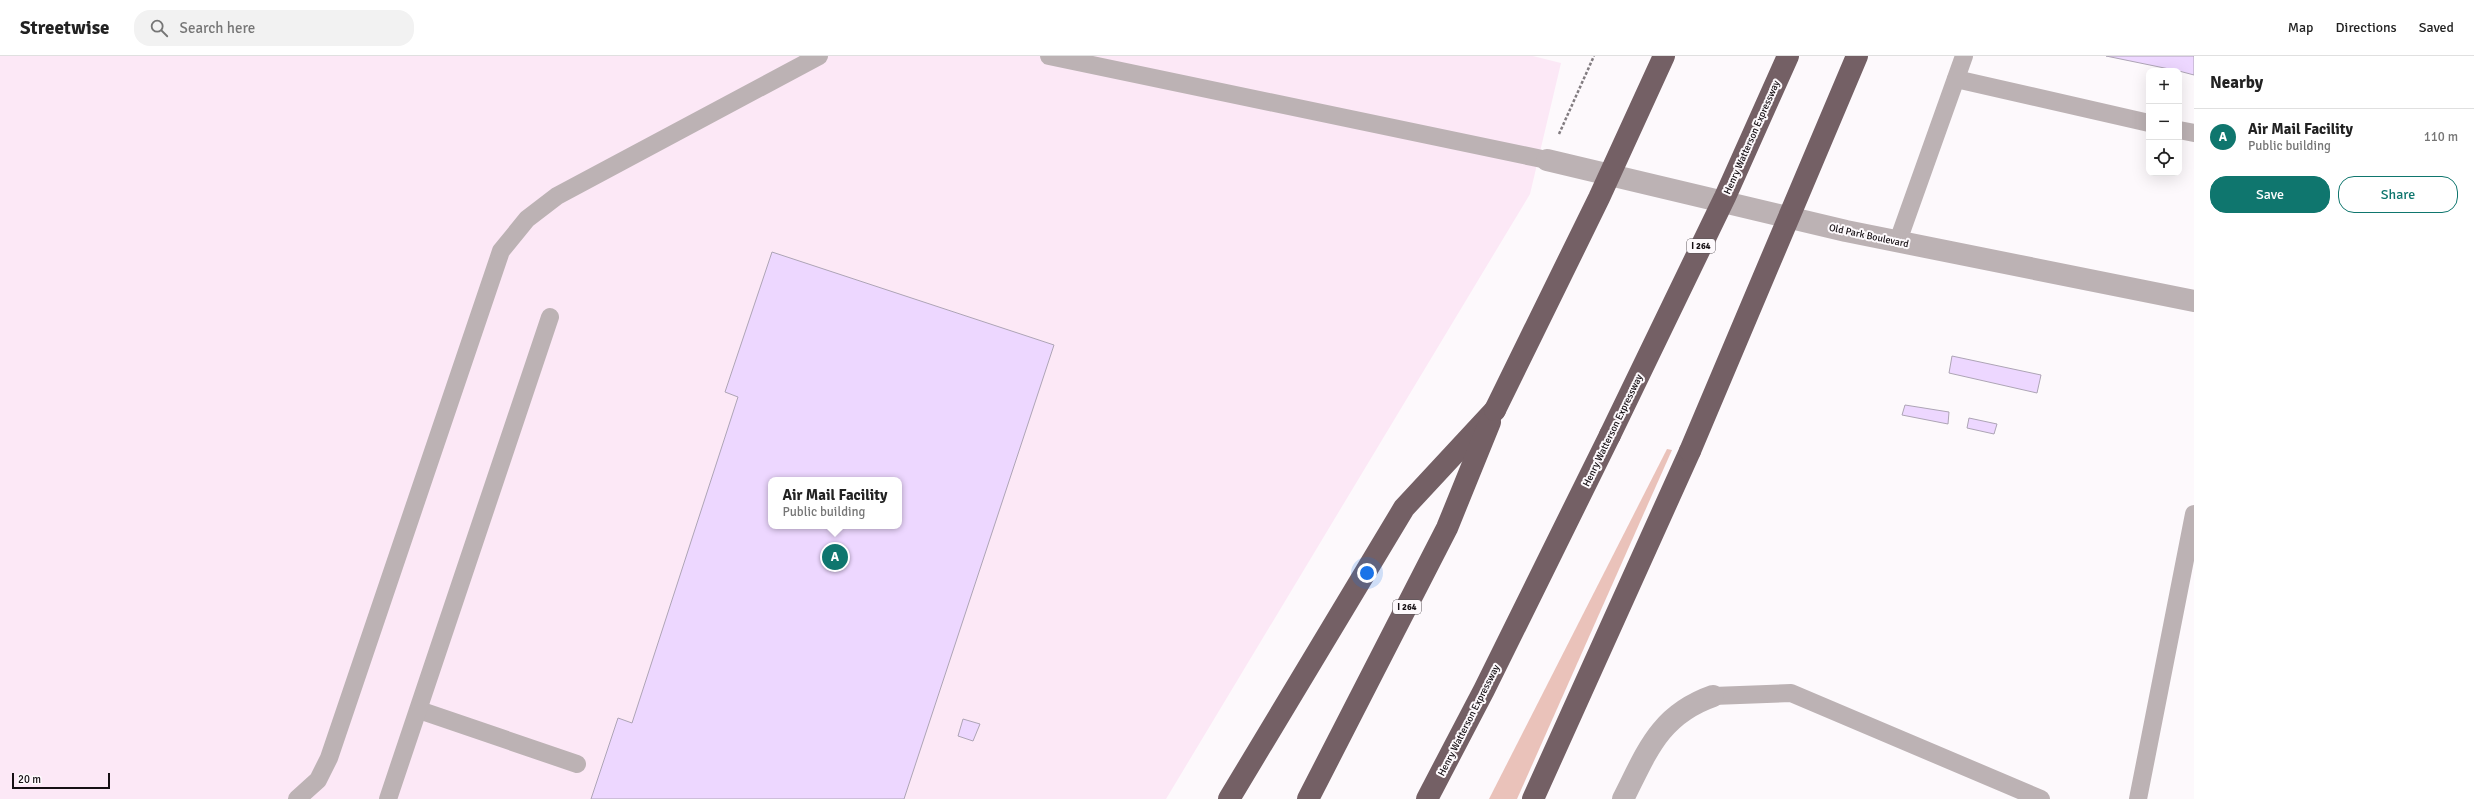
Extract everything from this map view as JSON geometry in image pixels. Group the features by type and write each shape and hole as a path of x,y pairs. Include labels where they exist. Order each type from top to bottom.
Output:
{"highway":[{"name":"I 264","path":"1308,799 1447,528 1495,410 1599,198 1664,56"},
{"name":"Henry Watterson Expressway","path":"1427,799 1484,690 1610,435 1725,197 1788,56"},
{"path":"1533,799 1690,451 1857,56"},
{"path":"1229,799 1404,508 1495,410"}],"street":[{"name":"Old Park Boulevard","path":"1547,160 1898,242 2194,301"},
{"path":"1623,799 1645,754 1661,730 1676,714 1695,702 1713,696"}],"lane":[{"path":"298,799 318,780 329,758 494,268 508,240 527,219 557,196 819,56"},
{"path":"1049,56 1547,160"},
{"path":"1898,242 1964,56"},
{"path":"1956,79 2146,122"},
{"path":"2182,131 2194,133"},
{"path":"388,799 550,317"},
{"path":"2138,799 2194,514"},
{"path":"1713,696 1791,693 2041,799"},
{"path":"418,710 577,764"}],"path":[{"path":"1547,160 1594,56"}],"shaded area":[{"path":"0,56 1533,56 1561,63 1530,194 1166,799 0,799"},
{"path":"1667,449 1672,450 1517,799 1489,799"}],"building":[{"path":"2106,56 2194,56 2194,75 2182,72 2182,68 2164,68"},
{"path":"772,252 1054,345 904,799 591,799 618,718 632,723 738,397 725,392"},
{"path":"1952,356 2041,375 2037,393 1949,373"},
{"path":"1905,405 1949,412 1948,424 1902,415"},
{"path":"1969,418 1997,424 1994,434 1967,428"},
{"path":"963,719 980,724 973,741 958,736"}],"place":[{"name":"Air Mail Facility","path":"835,557"}]}
